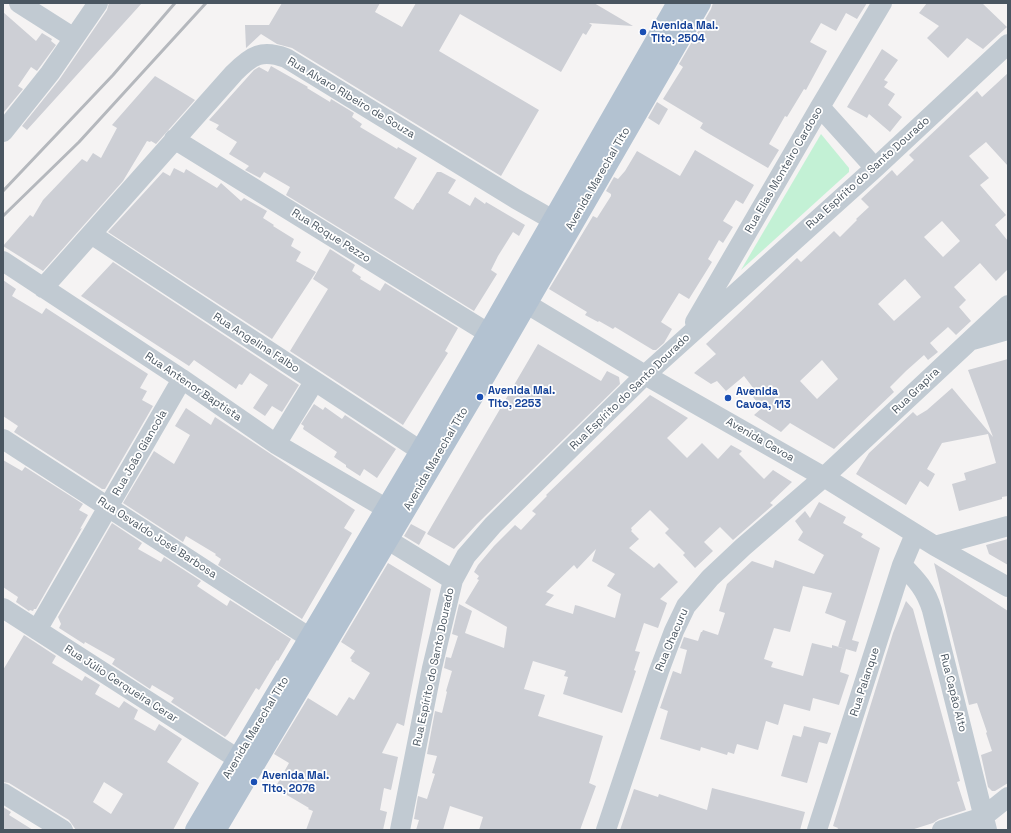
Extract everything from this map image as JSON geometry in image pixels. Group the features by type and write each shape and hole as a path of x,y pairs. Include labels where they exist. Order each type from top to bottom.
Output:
{"main road":[{"name":"Avenida Marechal Tito","path":"215,830 388,540 518,299 561,224 678,3"},
{"name":"Avenida Marechal Tito","path":"561,224 700,3"},
{"name":"Avenida Marechal Tito","path":"196,830 386,509 422,451 488,333 518,299"}],"street":[{"path":"19,3 74,38"},
{"path":"3,132 50,74 98,3"},
{"name":"Rua Elias Monteiro Cardoso","path":"686,338 882,3"},
{"name":"Rua Espírito do Santo Dourado","path":"400,830 432,668 453,580 466,556 493,525 645,375 875,168 1008,44"},
{"name":"Rua Alvaro Ribeiro de Souza","path":"43,288 234,73 247,60 258,54 276,54 286,58 516,199 561,224"},
{"path":"820,107 875,168"},
{"name":"Rua Roque Pezzo","path":"174,139 488,333"},
{"name":"Rua Angelina Falbo","path":"91,234 314,382 422,451"},
{"name":"Rua Antenor Baptista","path":"3,261 182,379 276,444 386,509"},
{"name":"Avenida Cavoa","path":"518,299 645,375 824,477 914,534 1008,588"},
{"name":"Rua Grapira","path":"824,477 1008,305"},
{"path":"969,341 1008,330"},
{"name":"Rua João Giancola","path":"37,630 182,379"},
{"path":"276,444 314,382"},
{"name":"Rua Osvaldo José Barbosa","path":"3,439 310,638"},
{"name":"Rua Chacuru","path":"606,830 659,671 674,631 686,606 710,578 743,547 824,477"},
{"path":"935,546 1008,526"},
{"name":"Rua Palanque","path":"817,830 902,565 914,534"},
{"path":"388,540 453,580"},
{"name":"Rua Capão Alto","path":"902,565 921,585 928,596 985,824"},
{"name":"Rua Júlio Cerqueira Cerar","path":"3,608 238,759"},
{"path":"3,794 63,830"},
{"path":"942,830 985,824 1008,797"}],"green space":[{"path":"821,134 849,168 849,172 741,270"}],"building":[{"path":"109,3 142,3 27,130 22,126 59,80 107,10"},
{"path":"282,3 380,3 375,12 402,27 416,3 594,3 633,26 589,23 592,25 586,35 583,33 561,72 460,14 439,51 539,110 501,176 292,48 277,44 261,34 246,48 245,25 269,25"},
{"path":"713,3 867,3 857,19 846,13 836,31 821,23 810,42 827,51 806,90 804,89 787,117 785,116 769,144 779,150 768,168 706,132 700,128 703,123 663,99 683,67 679,64"},
{"path":"927,3 982,3 1007,27 983,49 967,38 948,58 927,38 939,26 919,13"},
{"path":"3,12 36,41 42,33 52,39 51,41 56,45 37,71 31,67 18,86 23,89 4,112"},
{"path":"882,49 898,60 884,80 888,82 884,87 895,94 888,105 902,117 890,132 869,114 867,118 847,107"},
{"path":"271,66 308,87 307,88 330,102 331,99 354,113 352,117 362,124 360,127 397,149 398,147 417,158 394,198 413,210 437,172 441,172 456,180 448,193 470,206 475,197 485,204 486,202 525,225 519,236 513,232 498,256 491,270 497,274 474,311 286,195 290,187 264,172 260,178 245,170 249,166 229,154 237,142 216,129 219,125 209,120 254,70 259,67 268,72"},
{"path":"1008,73 1008,166 986,142 969,156 989,178 980,185 1006,215 995,225 1008,241 1008,269 996,281 980,263 954,287 966,300 959,307 971,321 956,335 948,327 930,343 938,352 928,360 924,355 906,371 890,387 894,392 834,449 790,423 781,432 754,415 762,408 753,397 757,393 744,376 726,391 717,381 711,384 694,373 716,354 706,344 797,258 801,262 834,231 840,237 869,207 861,199 892,170 897,176 914,160 909,155 977,91 982,97","holes":["942,221 960,241 943,257 924,237","905,279 921,297 894,321 878,304","822,360 838,379 817,399 800,381"]},
{"path":"155,76 195,100 156,144 151,141 147,141 123,181 43,271 3,246 30,215 33,217 43,200 82,159 87,162 93,153 101,158 117,128 112,125"},
{"path":"657,102 668,109 659,125 648,118"},
{"path":"695,150 754,185 743,204 736,200 723,221 733,227 723,243 719,240 708,259 712,262 689,299 679,293 661,322 672,329 664,343 656,350 653,350 615,327 613,329 585,315 587,312 549,289 593,216 597,218 611,196 611,194 606,191 614,177 618,179 625,171 637,151 680,176"},
{"path":"174,168 184,173 186,169 217,188 221,183 241,201 244,198 267,211 263,218 294,239 291,246 301,252 296,261 316,272 272,339 108,232 163,172 170,176"},
{"path":"330,249 355,265 352,271 361,277 360,279 380,291 385,283 458,328 445,351 448,353 403,425 290,351 328,289 313,279"},
{"path":"113,262 299,385 282,412 272,406 265,416 253,408 268,385 250,373 242,385 239,384 236,389 194,360 189,366 81,296"},
{"path":"3,280 16,289 12,296 42,314 46,308 148,374 140,388 147,391 142,400 153,406 105,489 102,489 14,432 18,426 3,416"},
{"path":"538,344 601,381 607,371 619,377 620,384 477,524 454,549 427,534"},
{"path":"1008,359 1008,496 959,511 952,484 966,480 964,473 996,463 988,434 942,443 927,469 935,474 928,487 920,481 906,505 856,474 869,453 913,412 917,416 927,410 952,388 993,437 968,370"},
{"path":"650,395 688,418 667,438 687,458 702,443 718,459 731,445 742,451 739,454 764,479 773,470 792,482 770,503 773,505 733,540 720,527 704,542 713,551 695,568 683,555 685,553 665,533 669,529 650,510 631,528 631,531 639,539 629,548 654,568 659,563 678,582 660,599 667,603 658,628 644,623 635,651 640,652 634,670 636,671 622,713 563,694 568,677 564,676 566,671 533,661 524,689 545,695 538,716 603,736 589,783 596,786 580,830 479,830 483,817 450,806 443,830 416,830 419,820 414,819 418,796 427,799 435,774 432,773 437,756 427,754 435,711 442,713 446,691 452,671 444,668 446,657 451,658 458,636 452,634 459,604 472,611 465,633 504,648 507,627 465,603 479,580 477,579 479,576 474,572 478,565 515,525 521,530 536,514 532,511 547,496 546,495","holes":["596,549 592,561 615,574 607,586 621,594 615,618 575,605 573,614 545,605 554,595 546,592 574,565 577,569"]},
{"path":"314,404 323,410 325,407 342,419 345,415 396,449 377,478 364,469 360,476 346,467 346,465 334,457 337,452 303,429 304,426 301,424"},
{"path":"186,408 211,425 215,417 355,510 344,528 352,533 302,619 218,565 221,559 215,555 216,554 186,536 183,542 123,503 154,451 174,464 190,435 175,426"},
{"path":"3,460 22,471 25,467 83,504 79,510 88,515 36,609 33,611 29,611 16,602 18,597 3,587"},
{"path":"819,502 846,517 843,523 863,534 861,537 880,548 852,640 859,642 856,652 846,649 840,672 849,675 839,705 813,698 810,711 784,704 778,725 766,721 758,750 737,744 734,754 728,752 727,755 701,747 700,751 660,739 668,711 660,708 673,671 681,674 687,650 680,648 684,637 698,641 703,630 718,635 725,613 719,611 727,584 752,561 773,568 775,560 814,574 824,555 798,540 803,532 795,521 805,511 810,518","holes":["803,586 832,593 825,613 846,621 838,647 832,645 832,648 812,643 803,676 771,667 773,662 764,659 774,628 790,632"]},
{"path":"112,523 142,543 138,549 161,562 164,557 201,581 197,586 227,606 230,600 291,639 259,690 256,688 225,737 171,702 174,698 152,685 150,689 112,664 115,659 85,642 84,644 59,628 61,624 58,617"},
{"path":"411,524 426,532 419,545 404,536"},
{"path":"1008,539 1008,565 989,554 986,545"},
{"path":"388,563 431,589 404,726 397,723 382,753 398,757 391,790 384,788 380,810 387,812 383,830 306,830 313,811 275,788 289,763 274,754 308,698 337,716 349,697 354,700 370,673 351,661 352,660 350,658 355,651 341,642"},
{"path":"934,563 1008,611 1008,783 995,791 992,791 988,787 981,755 992,751 986,733 987,732 977,703 969,705"},
{"path":"906,601 913,609 960,781 957,782 966,810 911,830 837,830 838,828 833,826 893,633"},
{"path":"24,635 56,656 52,663 82,681 85,676 100,685 95,694 119,708 124,701 138,710 134,719 155,731 159,724 182,739 167,762 199,783 173,830 76,830 69,820 9,783 3,782 3,670","holes":["104,782 123,794 111,814 93,802"]},
{"path":"804,726 831,733 827,744 819,742 807,783 781,776 793,735 801,737"},
{"path":"712,788 805,812 800,830 620,830 634,789 658,797 659,794 707,810"},
{"path":"3,807 11,812 9,815 33,830 3,830"}],"railway":[{"path":"3,191 113,75 175,3"},
{"path":"3,216 79,142 206,3"}],"place":[{"name":"Avenida Mal. Tito, 2504","path":"643,32"},
{"name":"Avenida Mal. Tito, 2253","path":"480,397"},
{"name":"Avenida Cavoa, 113","path":"728,398"},
{"name":"Avenida Mal. Tito, 2076","path":"254,782"}]}
